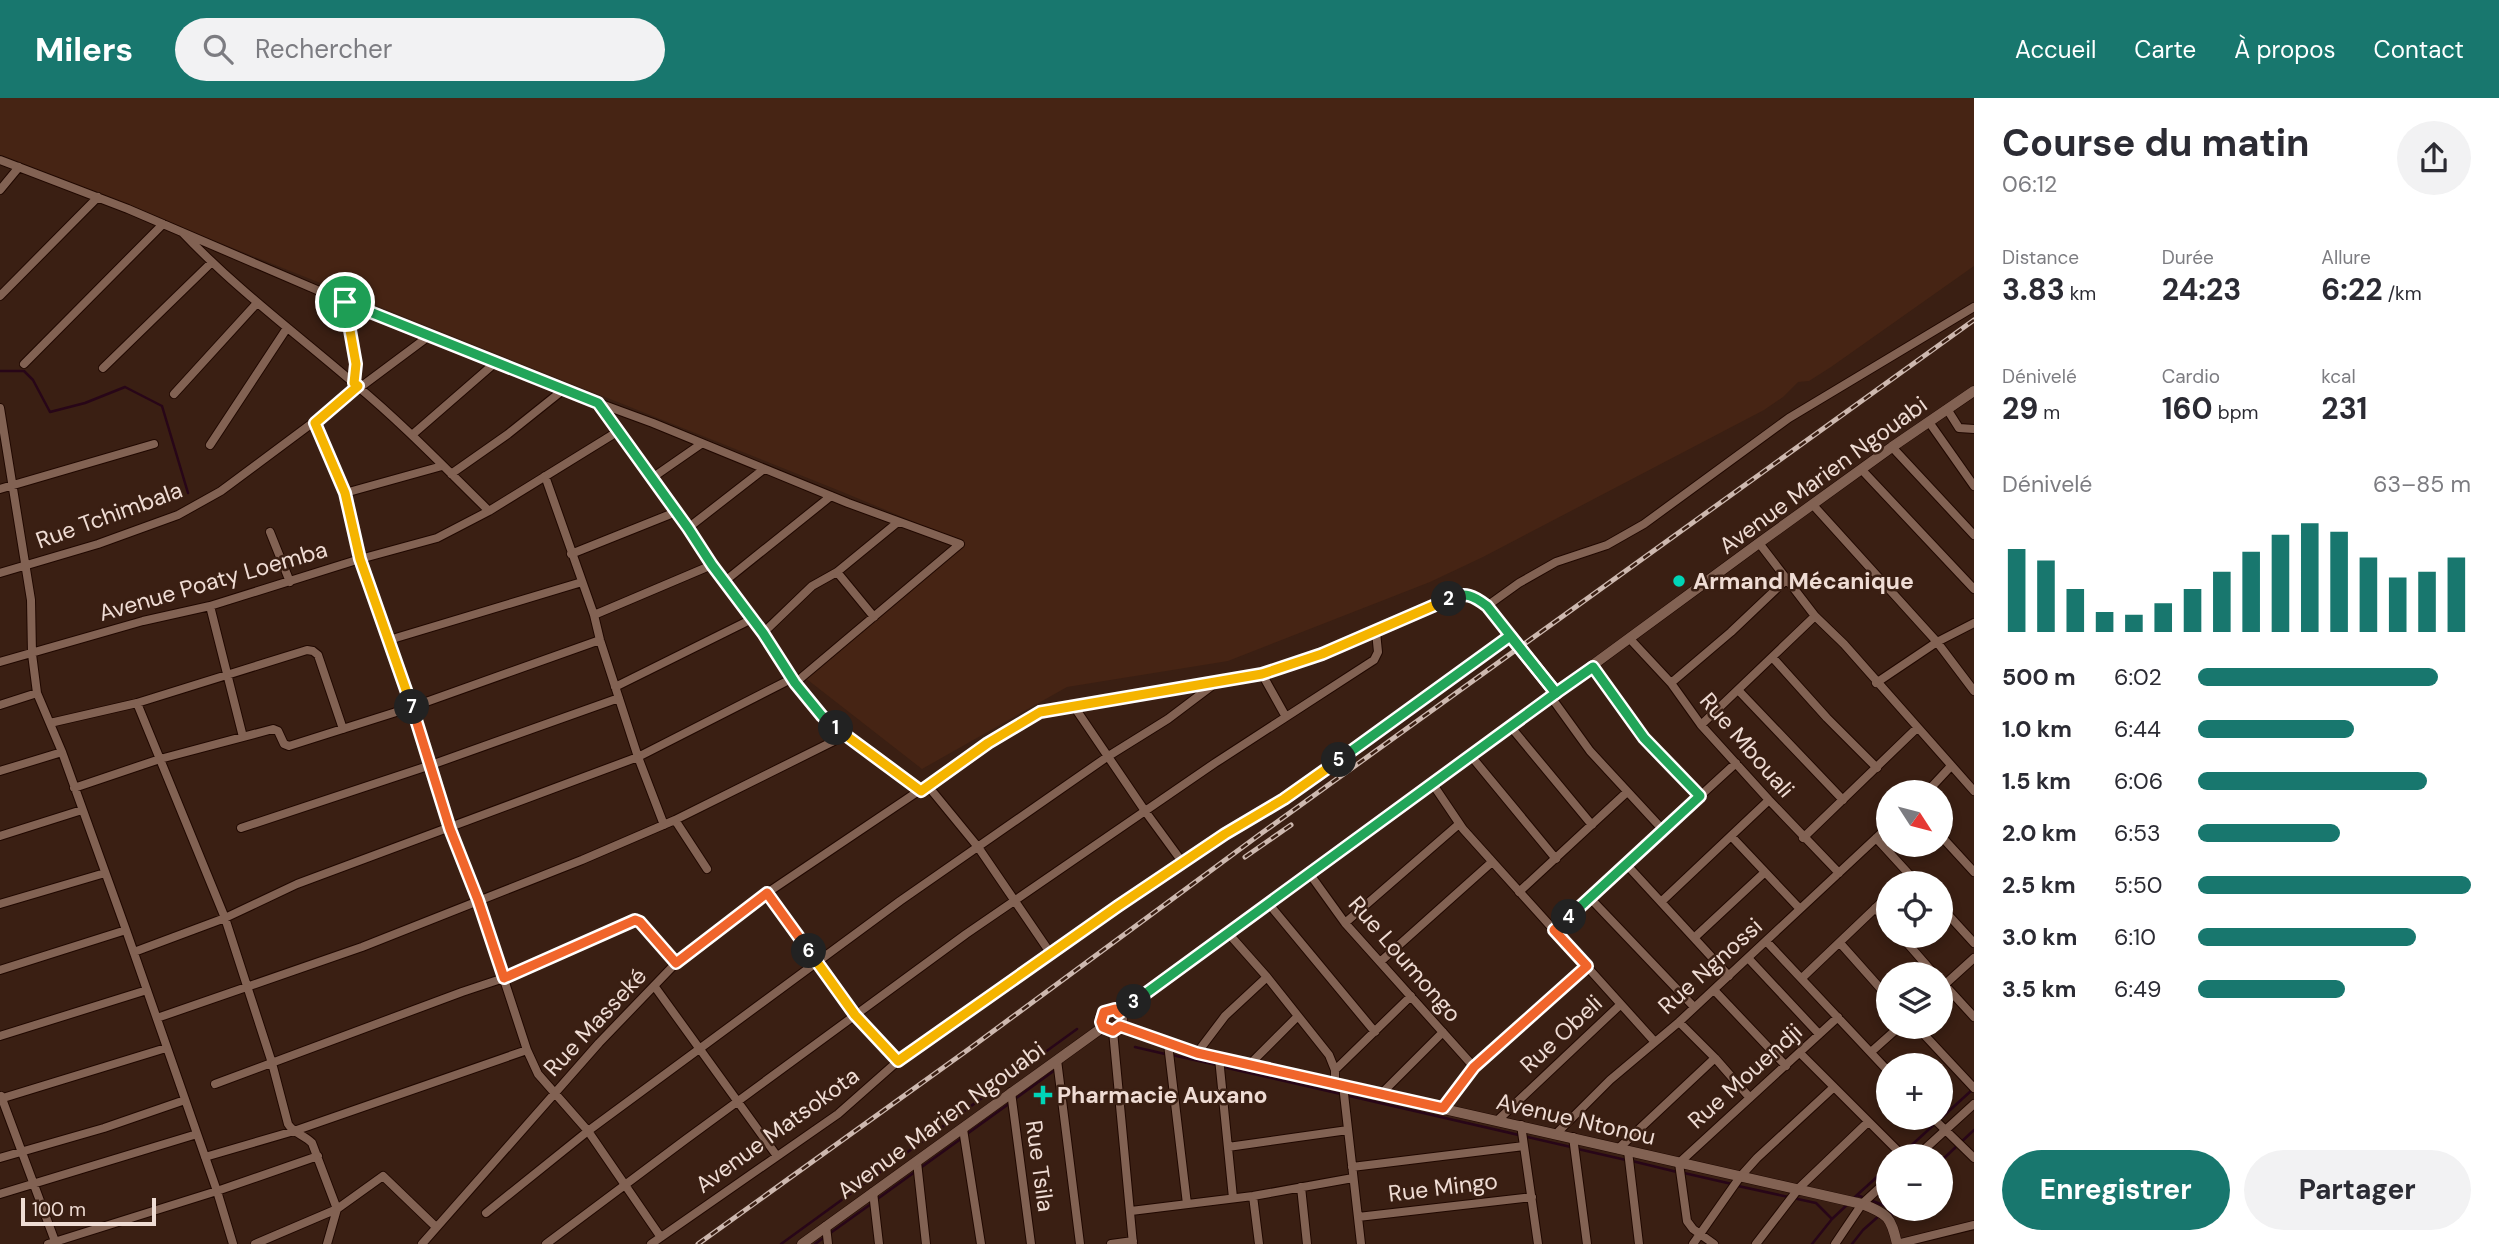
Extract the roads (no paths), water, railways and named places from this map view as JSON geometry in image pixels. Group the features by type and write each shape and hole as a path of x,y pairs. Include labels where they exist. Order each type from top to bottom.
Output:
{"street":[{"path":"0,160 98,197 345,302 563,390 960,544 794,680 638,757 297,884 225,918 134,953"},
{"path":"0,190 19,167"},
{"path":"0,296 98,197"},
{"path":"24,363 163,224"},
{"path":"181,231 211,263 356,384 489,510"},
{"path":"103,368 211,263"},
{"path":"345,302 356,364 356,384"},
{"path":"174,394 257,303"},
{"path":"1663,830 1590,751 1553,695 1487,606 1519,583 1556,562 1607,545 1644,524 1789,418 1974,307"},
{"path":"210,445 286,328"},
{"name":"Rue Tchimbala","path":"0,573 98,544 178,515 221,491 315,423 356,384 429,336"},
{"path":"412,435 496,362"},
{"path":"451,474 508,434 563,390"},
{"name":"Avenue Marien Ngouabi","path":"1112,1028 1101,1022 1104,1012 1115,1009 1119,1013 1759,543 1974,391"},
{"path":"598,403 822,716 924,789 978,847 1051,954"},
{"path":"0,408 31,600 32,654 37,693 62,752 126,930 233,1244"},
{"path":"1947,410 1959,428 1974,429"},
{"path":"1929,422 1974,486"},
{"path":"315,423 345,493 360,559 527,1050 538,1074 588,1131 623,1186 660,1236"},
{"name":"Avenue Poaty Loemba","path":"0,662 143,621 210,606 437,538 489,510 617,432"},
{"path":"0,489 154,444"},
{"path":"652,478 701,444"},
{"path":"1892,447 1974,535"},
{"path":"345,493 442,466"},
{"path":"688,528 764,469"},
{"path":"1861,469 1974,589"},
{"path":"545,476 594,615 638,757 664,825"},
{"path":"725,581 831,496"},
{"path":"1813,505 1937,642 1974,691"},
{"path":"571,554 676,512"},
{"path":"763,633 812,586 837,572 898,522"},
{"path":"270,532 290,582"},
{"path":"1759,543 1815,616 1844,644 1974,791"},
{"path":"594,615 712,565"},
{"path":"837,572 874,617"},
{"path":"1671,684 1788,578"},
{"path":"389,640 582,582"},
{"name":"Rue Masseké","path":"422,1244 555,1092 676,963 767,893 1033,714 1262,674 1322,654 1456,595 1466,594 1487,606"},
{"path":"210,606 243,737"},
{"path":"1701,724 1739,691 1815,616"},
{"path":"615,687 752,619"},
{"path":"1876,683 1937,642 1974,623"},
{"path":"546,1244 1014,900 1215,763 1374,660 1378,652 1376,632"},
{"name":"Avenue Matsokota","path":"651,1244 838,1114 898,1061 1225,834 1284,799 1510,636"},
{"name":"Rue Mbouali","path":"1630,639 1671,684 1701,724 1803,838 1839,873"},
{"path":"74,788 160,759 276,729 284,744 289,746 412,707 600,640"},
{"path":"50,723 137,704 307,650 318,656 343,729"},
{"path":"1773,658 1877,768"},
{"path":"1593,667 1644,738 1700,796"},
{"path":"1262,674 1286,717"},
{"path":"486,1213 588,1131 817,963 978,847 1220,681"},
{"path":"1739,691 1843,800"},
{"path":"0,705 37,693"},
{"path":"241,828 431,765 619,698"},
{"path":"137,704 225,918 272,1063 288,1124 307,1138 318,1156 337,1209 327,1244"},
{"path":"1073,705 1183,863"},
{"path":"1510,726 1592,825"},
{"path":"1803,838 1917,729"},
{"path":"156,1018 362,947 664,825 846,734"},
{"path":"0,771 62,752"},
{"path":"1471,756 1556,859"},
{"path":"1554,930 1736,763"},
{"path":"1938,780 1951,766"},
{"path":"1433,783 1459,824 1654,1041"},
{"path":"1519,892 1627,792"},
{"path":"1661,902 1769,800"},
{"path":"0,836 82,810"},
{"path":"675,820 707,869"},
{"path":"1345,923 1459,824"},
{"path":"1731,836 1800,909"},
{"name":"Rue Ngnossi","path":"1557,1133 1876,838"},
{"path":"1953,849 1974,872"},
{"path":"1894,858 1906,871"},
{"path":"1380,961 1492,862"},
{"path":"1626,864 1729,976"},
{"path":"1695,938 1766,872"},
{"path":"0,904 105,873"},
{"name":"Rue Loumongo","path":"1309,873 1345,923 1474,1067"},
{"path":"767,893 855,1015 898,1061"},
{"path":"1590,898 1694,1007"},
{"path":"1268,904 1375,1032"},
{"path":"1802,978 1875,908"},
{"path":"215,1084 504,978 635,920 640,922 676,963"},
{"path":"1953,920 1974,943"},
{"path":"0,970 126,930"},
{"path":"1228,933 1329,1055 1339,1084 1348,1130 1361,1244"},
{"path":"1766,940 1876,1058"},
{"path":"1840,943 1876,984"},
{"path":"1911,948 1924,962"},
{"path":"1748,958 1819,1034"},
{"path":"1953,975 1974,958"},
{"path":"1443,1108 1474,1067 1587,966"},
{"path":"1197,1053 1226,1016 1267,977"},
{"path":"655,987 777,1156"},
{"path":"0,1036 146,990"},
{"path":"1714,990 1786,1066"},
{"path":"1953,995 1974,1017"},
{"path":"1335,1070 1411,996"},
{"name":"Rue Obeli","path":"1498,1120 1620,1005"},
{"path":"1111,1244 1133,1243 1112,1028 1122,1017 1119,1013"},
{"path":"1249,1065 1298,1016"},
{"name":"Rue Mouendji","path":"1679,1163 1838,1017"},
{"path":"1679,1022 1749,1098"},
{"name":"Avenue Marien Ngouabi","path":"802,1244 1011,1092 1057,1060 1112,1028"},
{"name":"Avenue Ntonou","path":"1112,1028 1197,1053 1862,1203 1886,1214 1892,1221 1897,1244"},
{"path":"1380,1095 1443,1032"},
{"path":"1871,1052 1886,1039"},
{"path":"1928,1039 1974,1088"},
{"path":"1168,1044 1187,1204"},
{"path":"166,1048 1,1097 53,1243 318,1156"},
{"path":"205,1157 294,1131 527,1050"},
{"path":"1800,1053 1891,1144"},
{"path":"1219,1058 1233,1198"},
{"path":"1639,1244 1623,1150 1715,1058"},
{"path":"1057,1060 1080,1244"},
{"path":"1693,1244 1741,1177 1788,1128 1834,1087"},
{"name":"Rue Tsila","path":"1011,1092 1031,1244"},
{"path":"0,1158 104,1129 185,1100"},
{"path":"1930,1144 1974,1104"},
{"path":"1756,1244 1799,1188 1868,1122"},
{"path":"1521,1125 1532,1197 1535,1244"},
{"path":"962,1129 981,1244"},
{"path":"1228,1147 1348,1130"},
{"path":"1945,1131 1974,1158"},
{"path":"0,1194 197,1134"},
{"path":"1573,1137 1587,1244"},
{"path":"1352,1167 1524,1146"},
{"path":"917,1161 926,1244"},
{"path":"1679,1163 1687,1221 1714,1244"},
{"path":"255,1244 337,1209 383,1176 436,1227"},
{"path":"1130,1211 1253,1196 1353,1178"},
{"path":"1301,1187 1307,1244"},
{"path":"1835,1244 1862,1203 1876,1191"},
{"path":"873,1192 879,1244"},
{"path":"1253,1196 1258,1244"},
{"name":"Rue Mingo","path":"1358,1217 1532,1197"},
{"path":"1897,1244 1974,1225"},
{"path":"826,1226 828,1244"}],"waterway":[{"path":"0,371 24,371 33,380 50,412 85,403 125,387 162,406 188,493"},
{"path":"781,1244 1077,1029"},
{"path":"1135,1047 1165,1054"},
{"path":"1172,1055 1217,1065"},
{"path":"1223,1067 1571,1147"},
{"path":"1015,1099 1055,1070"},
{"path":"1913,1144 1972,1090"},
{"path":"967,1134 1010,1103"},
{"path":"1953,1150 1974,1130"},
{"path":"876,1200 962,1138"},
{"path":"1578,1149 1626,1160"},
{"path":"1632,1161 1677,1172"},
{"path":"1684,1173 1732,1184"},
{"path":"1857,1195 1876,1178"},
{"path":"1738,1186 1816,1203 1832,1219 1812,1244"},
{"path":"1853,1199 1857,1195 1876,1202"},
{"path":"1832,1219 1849,1203"},
{"path":"815,1244 871,1204"},
{"path":"1852,1244 1876,1219"}],"railway":[{"path":"698,1244 1259,835 1974,320"},
{"path":"1245,857 1291,825"}],"place":[{"name":"Armand Mécanique","path":"1679,581"},
{"name":"Pharmacie Auxano","path":"1043,1095"}]}
